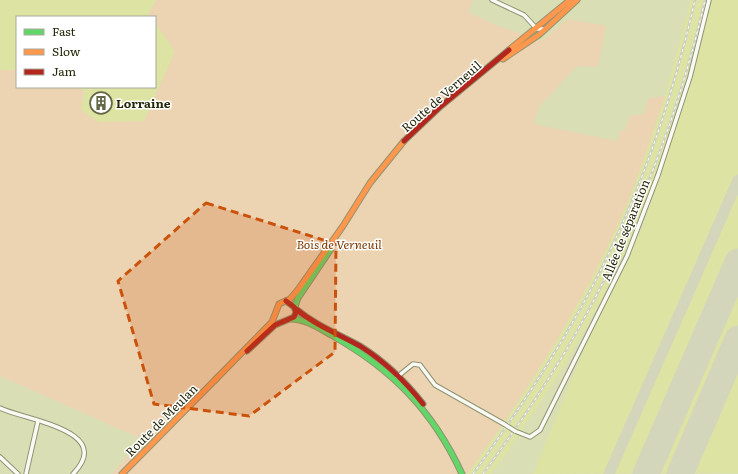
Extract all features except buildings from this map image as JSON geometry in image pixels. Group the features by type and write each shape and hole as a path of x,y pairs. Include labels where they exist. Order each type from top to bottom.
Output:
{"main road":[{"name":"Route de Verneuil","path":"285,301 297,291 343,226 370,183 403,142 441,106 570,0"},
{"name":"Route de Verneuil","path":"498,60 510,56 546,29 576,0"},
{"name":"Route de Verneuil","path":"295,308 298,298 325,259 343,226"},
{"path":"396,377 366,355 301,320 279,318 276,312 278,304 285,301 291,302 295,308 307,318 360,346 377,358 422,402 438,426 462,474"},
{"path":"288,320 295,315 295,308"},
{"name":"Route de Meulan","path":"122,474 272,322 276,312"},
{"name":"Route de Meulan","path":"215,380 280,322 288,320"}],"street":[{"path":"492,0 524,15 536,29 546,29"},
{"name":"Allée de séparation","path":"396,377 412,364 420,365 435,385 516,431 530,437 540,430 628,256 660,169 690,78 709,0"},
{"path":"0,408 70,432 80,442 82,457 81,464 72,474"},
{"path":"26,474 38,421"},
{"path":"0,457 18,474"}],"highlighted area":[{"path":"206,203 336,244 335,352 249,416 154,404 118,281"}],"shaded area":[{"path":"0,0 156,0 149,14 150,16 16,16 16,70 0,70"},
{"path":"691,0 707,0 688,77 656,174 624,254 602,299 564,366 513,444 491,474 467,474 507,419 556,342 617,226 636,181 665,96"},
{"path":"711,0 738,0 738,473 533,474 585,347 643,226 684,104 699,52"},
{"path":"156,24 175,50 145,121 99,122 81,110 70,88 156,88"}],"green space":[{"name":"Bois de Verneuil","path":"156,0 473,0 468,12 496,25 542,41 568,19 606,26 598,67 577,66 539,107 534,124 617,141 621,130 625,130 630,116 644,114 649,98 665,96 630,195 601,260 567,323 529,385 467,474 112,474 142,439 0,376 0,70 16,70 16,88 75,88 84,90 81,110 99,122 144,121 175,51 156,24 156,16 148,15"}],"taxiway":[{"path":"609,474 738,180"}],"runway":[{"path":"646,474 738,262"},
{"path":"680,474 738,339"}],"railway":[{"path":"473,474 545,368 594,284 608,255 635,193 659,130 678,66 695,0"},
{"path":"483,474 522,419 558,363 581,324 620,247 638,207 669,126 683,84 705,0"}],"traffic: fast":[{"path":"295,307 298,298 331,249"},
{"path":"291,319 297,319 307,323 333,336 355,349 393,378 409,394 438,431 451,451 462,474"}],"traffic: slow":[{"path":"509,50 570,0"},
{"path":"503,59 540,34 577,0"},
{"path":"215,380 272,322 279,304 290,299 297,291 343,226 370,183 404,141"},
{"path":"122,474 217,378"}],"traffic: jam":[{"path":"404,141 441,106 509,50"},
{"path":"247,351 275,325 294,317 296,312 294,307 286,301"},
{"path":"296,309 311,320 360,346 377,358 401,379 423,404"}],"place":[{"name":"Lorraine","path":"101,103"}]}
